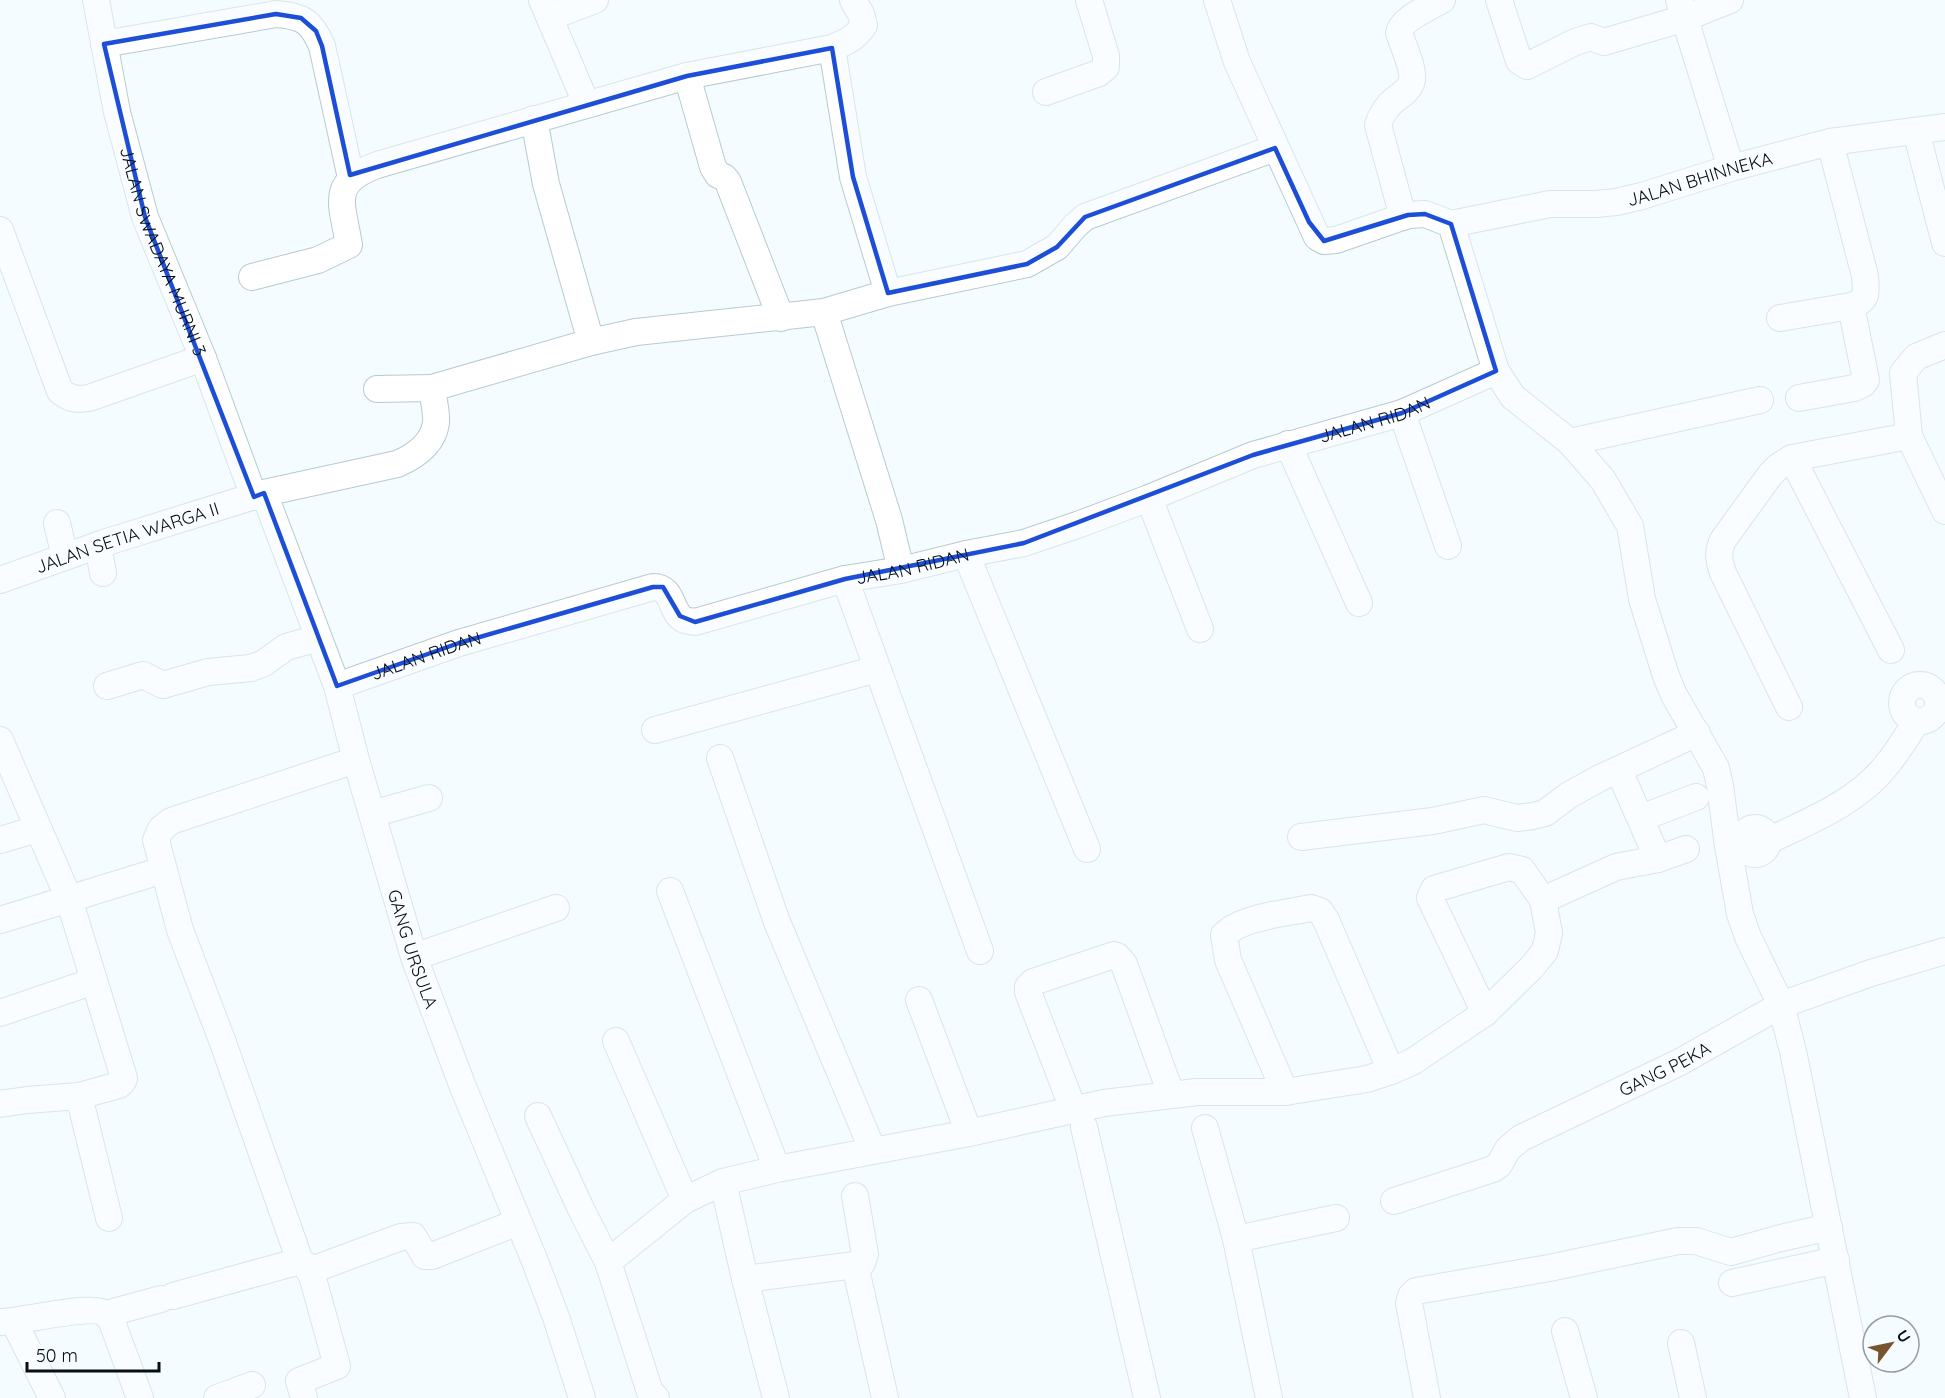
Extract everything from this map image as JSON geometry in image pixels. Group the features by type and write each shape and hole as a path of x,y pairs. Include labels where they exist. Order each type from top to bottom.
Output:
{"street":[{"name":"JALAN SWADAYA MURNI 3","path":"96,0 117,112 145,217 259,495"},
{"path":"586,104 546,8 596,0"},
{"path":"252,277 318,260 349,246 342,197 343,188 360,171 687,76 832,48 848,41 859,33 864,25 853,0"},
{"path":"1046,92 1099,73 1106,67 1106,56 1089,0"},
{"path":"1217,0 1237,62 1317,237 1324,242 1336,240 1403,217 1425,214 1451,224 1496,371 1513,397 1530,413 1570,442 1603,480 1630,526 1642,599 1666,676 1684,715 1697,733 1716,768 1720,786 1749,840 1740,914 1748,937 1780,1005 1793,1051 1863,1398"},
{"path":"1403,217 1378,125 1381,115 1408,89 1412,81 1412,73 1399,33 1400,28 1405,22 1442,0"},
{"path":"1499,0 1519,61 1527,66 1575,42 1591,37 1604,42 1682,9 1730,0"},
{"path":"1682,9 1731,168"},
{"path":"104,44 276,15 293,15 301,18 316,31 322,46 351,178"},
{"path":"832,48 853,177 888,293"},
{"path":"687,76 713,167 717,175 724,177 728,182 781,318"},
{"path":"534,119 546,183 591,342"},
{"name":"JALAN BHINNEKA","path":"1451,224 1550,204 1616,202 1830,142 1945,127"},
{"path":"1916,131 1945,243"},
{"path":"1780,318 1851,306 1861,303 1865,297 1865,276 1830,142"},
{"path":"377,389 432,388 591,342 659,328 781,318 824,312 888,293 1027,264 1057,247 1085,217 1275,148"},
{"path":"0,232 60,391 66,396 72,399 89,398 202,358"},
{"path":"1799,398 1854,388 1866,380 1851,306"},
{"path":"824,312 889,520 900,570"},
{"path":"1945,345 1916,357 1903,373 1909,436 1945,512"},
{"name":"JALAN RIDAN","path":"337,686 459,643 653,587 665,590 680,616 694,622 845,579 900,570 1024,543 1149,498 1253,454 1402,413 1496,371"},
{"name":"JALAN SETIA WARGA II","path":"0,580 98,545 259,495 398,464 422,451 430,437 436,423 432,388"},
{"path":"1570,442 1760,400"},
{"path":"1402,413 1448,546"},
{"path":"1789,707 1729,586 1719,562 1719,548 1770,475 1792,458 1909,436"},
{"path":"1288,444 1359,603"},
{"path":"1792,458 1891,650"},
{"name":"GANG URSULA","path":"259,495 288,553 337,686 356,760 414,957 463,1087 534,1259 556,1317 582,1398"},
{"path":"1149,498 1200,629"},
{"path":"57,524 65,557"},
{"path":"98,545 103,573"},
{"path":"966,554 1087,849"},
{"path":"845,579 980,951"},
{"path":"107,686 143,675 163,685 208,672 251,668 264,663 286,647 318,638"},
{"path":"655,730 877,669"},
{"path":"1749,840 1834,799 1862,789 1911,717 1902,706 1905,692 1918,684 1941,692"},
{"path":"1301,837 1433,821 1484,810 1517,818 1545,813 1569,795 1600,778 1697,733"},
{"path":"0,740 69,899 124,1078 112,1088 79,1096 0,1104"},
{"path":"720,758 777,922 873,1151"},
{"path":"304,1398 299,1381 337,1366 304,1266 180,930 156,840 161,829 171,821 356,760"},
{"path":"1624,782 1658,859"},
{"path":"1641,818 1696,797"},
{"path":"372,814 429,798"},
{"path":"0,840 38,829"},
{"path":"1543,900 1616,867 1658,859 1686,849"},
{"path":"608,1262 685,1200 723,1182 777,1169 969,1133 1079,1119 1104,1103 1197,1092 1285,1092 1367,1079 1412,1062 1485,1013 1545,951 1550,933 1543,900 1522,870 1509,867 1434,889 1430,898 1485,1013"},
{"path":"0,920 163,870"},
{"path":"670,891 777,1169"},
{"path":"414,957 556,908"},
{"path":"1285,1092 1228,960 1224,935 1232,927 1242,922 1311,908 1320,910 1326,920 1391,1071"},
{"name":"GANG PEKA","path":"1394,1201 1496,1168 1508,1149 1521,1138 1669,1068 1780,1005 1945,951"},
{"path":"1147,1398 1079,1119 1028,992 1028,987 1033,982 1114,955 1117,956 1124,964 1171,1094"},
{"path":"0,1013 94,981"},
{"path":"919,1000 969,1133"},
{"path":"616,1041 685,1200"},
{"path":"79,1096 109,1218"},
{"path":"538,1116 608,1262 652,1396"},
{"path":"1205,1128 1236,1239 1269,1398"},
{"path":"723,1182 776,1398"},
{"path":"745,1279 862,1263 865,1254 855,1196"},
{"path":"1236,1239 1336,1218"},
{"path":"52,1398 7,1322 79,1311 93,1310 106,1314 167,1297 304,1266 401,1237 413,1236 425,1256 432,1256 518,1222"},
{"path":"1427,1398 1409,1303 1411,1296 1422,1289 1549,1268 1678,1240 1696,1241 1731,1252 1829,1227"},
{"path":"1732,1283 1836,1260"},
{"path":"855,1265 885,1398"},
{"path":"106,1314 140,1398"},
{"path":"1565,1331 1584,1398"},
{"path":"1681,1343 1693,1398"},
{"path":"217,1398 252,1386"}],"highlighted area":[{"path":"276,14 301,18 316,31 322,46 350,175 687,76 832,48 853,177 888,293 1027,264 1057,247 1085,217 1275,148 1309,222 1324,241 1408,215 1425,214 1451,224 1496,371 1402,413 1253,455 1024,543 845,579 695,622 680,616 663,587 653,587 459,643 337,686 264,493 254,497 145,217 104,44"}]}
